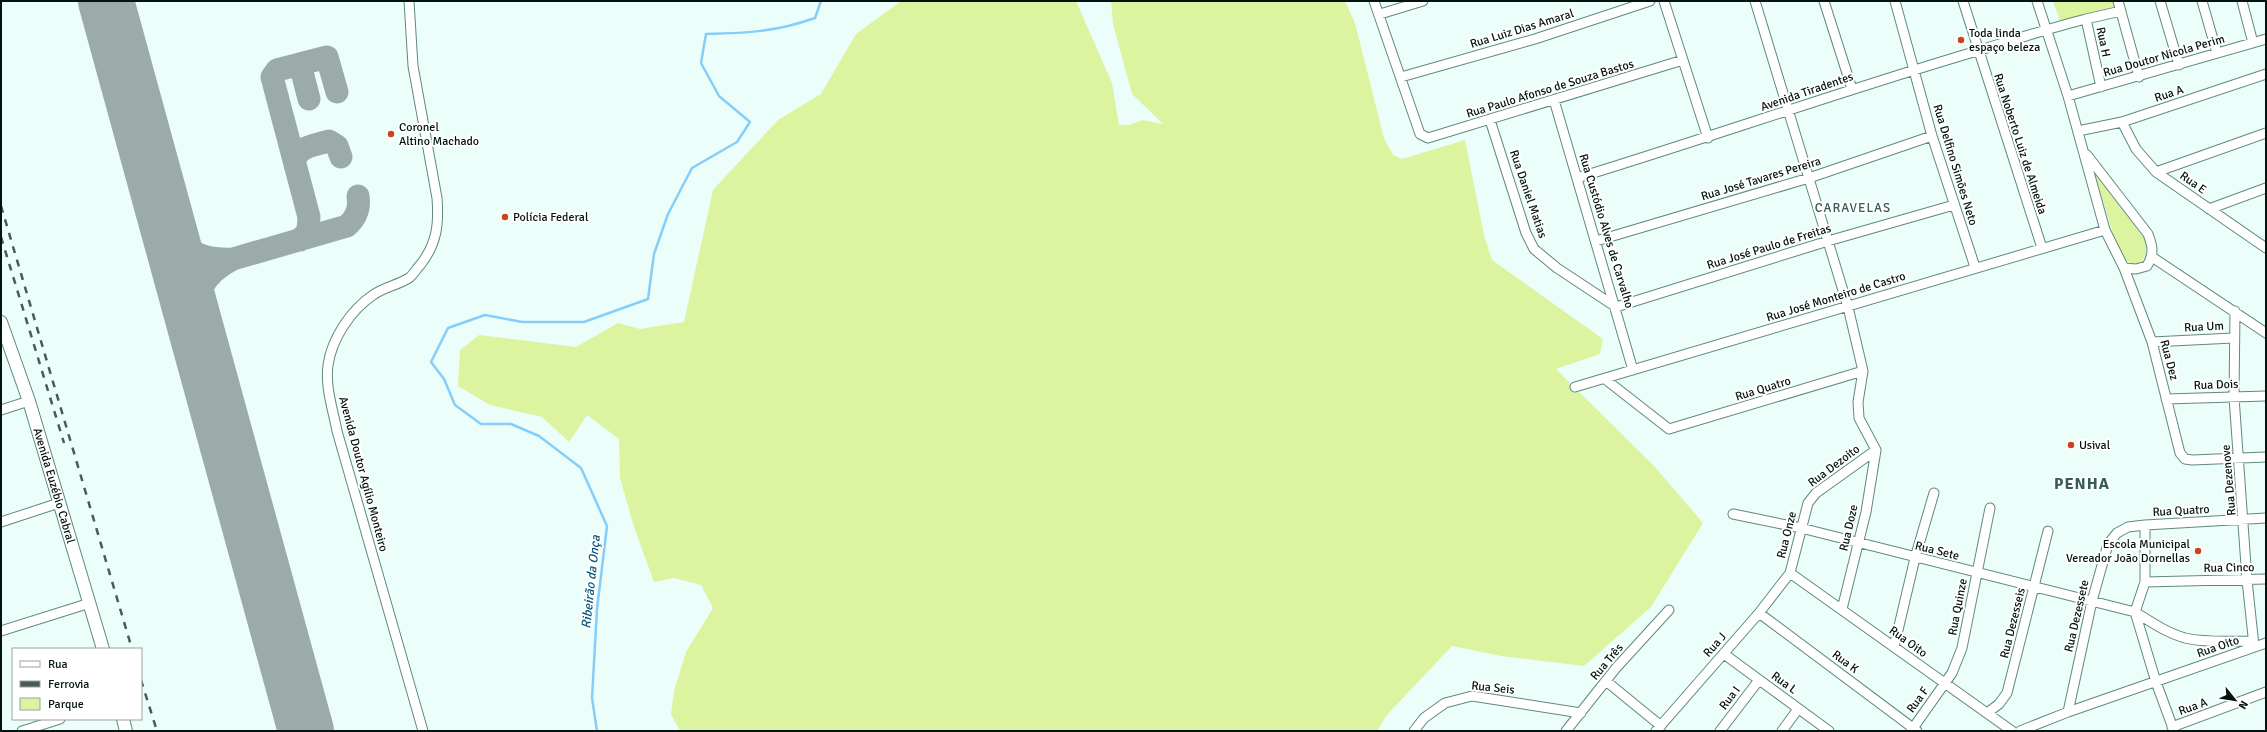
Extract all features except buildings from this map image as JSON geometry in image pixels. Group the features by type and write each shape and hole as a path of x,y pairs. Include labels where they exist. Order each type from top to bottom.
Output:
{"main road":[{"name":"Avenida Euzébio Cabral","path":"1,322 29,401 103,648"},
{"path":"123,720 126,731"}],"street":[{"name":"Avenida Doutor Agílio Monteiro","path":"409,1 413,66 437,198 439,220 436,239 428,255 410,277 373,294 354,312 337,337 328,365 329,394 337,432 423,731"},
{"path":"1374,1 1380,14 1401,77"},
{"path":"1380,14 1423,1"},
{"name":"Rua Luiz Dias Amaral","path":"1401,77 1535,39 1650,1"},
{"path":"1664,1 1708,138"},
{"path":"1755,1 1848,306 1863,371 1858,402 1859,418 1876,450"},
{"path":"1824,1 1852,89"},
{"name":"Rua Delfino Simões Neto","path":"1895,1 1932,136 1975,267"},
{"name":"Rua Noberto Luiz de Almeida","path":"1963,1 2042,248"},
{"name":"Rua Dez","path":"2037,1 2045,30 2068,96 2105,230 2124,268 2152,342 2180,453 2185,459 2239,458"},
{"path":"2118,1 2139,77"},
{"path":"2160,1 2179,65"},
{"path":"2202,1 2217,53"},
{"path":"2242,1 2253,43"},
{"path":"2086,19 2121,11"},
{"name":"Rua H","path":"2045,30 2086,19 2101,87"},
{"name":"Avenida Tiradentes","path":"1577,178 1708,138 1852,89 2045,30"},
{"name":"Rua Doutor Nicola Perim","path":"2068,96 2139,77 2266,39"},
{"name":"Rua Paulo Afonso de Souza Bastos","path":"1401,77 1420,134 1428,138 1683,60"},
{"name":"Rua A","path":"2078,132 2122,122 2266,74"},
{"name":"Rua Custódio Alves de Carvalho","path":"1554,100 1616,307 1633,370"},
{"name":"Rua Daniel Matias","path":"1490,120 1526,233 1534,249 1557,268 1616,307"},
{"name":"Rua E","path":"2122,122 2136,149 2156,172 2265,246"},
{"path":"2156,172 2266,133"},
{"name":"Rua José Tavares Pereira","path":"1596,241 1809,178 1932,136"},
{"path":"2084,151 2148,234 2153,248 2152,257 2147,266 2136,269 2124,268"},
{"path":"2209,209 2266,188"},
{"name":"Rua José Paulo de Freitas","path":"1616,307 1828,241 1954,205"},
{"name":"Rua José Monteiro de Castro","path":"1575,387 1975,267 2105,230"},
{"path":"2152,257 2266,333"},
{"name":"Rua Dezenove","path":"2235,311 2233,338 2234,396 2244,519 2247,580 2254,644"},
{"name":"Rua Um","path":"2152,342 2233,338"},
{"name":"Rua Quatro","path":"1605,378 1669,429 1863,371"},
{"name":"Rua Dois","path":"2166,399 2266,396"},
{"path":"1,410 29,401"},
{"name":"Rua Dezoito","path":"1808,503 1816,493 1876,450"},
{"name":"Rua Doze","path":"1842,609 1858,543 1874,468 1876,450"},
{"path":"2239,458 2266,457"},
{"path":"1894,647 1916,558 1934,494"},
{"path":"1,522 59,503"},
{"name":"Rua Onze","path":"1790,573 1808,503"},
{"name":"Rua Quinze","path":"1945,684 1952,673 1962,648 1990,508"},
{"name":"Rua Sete","path":"1733,514 1801,528 1916,558 1977,572 2034,588 2135,612"},
{"name":"Rua Quatro","path":"2144,525 2266,518"},
{"path":"2144,525 2145,582 2135,612 2156,682 2173,729"},
{"name":"Rua Dezessete","path":"2068,712 2092,601 2108,544 2117,533 2128,527 2144,525"},
{"name":"Rua Dezesseis","path":"1987,713 1999,704 2006,693 2048,531"},
{"name":"Rua Oito","path":"1790,573 2012,731"},
{"name":"Rua J","path":"1659,728 1759,613 1790,573"},
{"name":"Rua Cinco","path":"2145,582 2266,579"},
{"path":"1,631 90,603"},
{"name":"Rua Três","path":"1566,731 1606,681 1669,610"},
{"path":"2135,612 2166,631 2185,638 2254,644"},
{"name":"Rua K","path":"1759,613 1914,730"},
{"name":"Rua Oito","path":"2020,731 2068,712 2156,682 2254,644 2266,643"},
{"name":"Rua L","path":"1724,654 1829,731"},
{"name":"Rua I","path":"1720,731 1759,680"},
{"path":"1606,681 1659,728"},
{"name":"Rua F","path":"1914,730 1945,684"},
{"name":"Rua A","path":"2173,729 2266,692"},
{"name":"Rua Seis","path":"1414,731 1424,718 1445,703 1472,696 1580,713"},
{"path":"1782,731 1798,709"},
{"path":"22,731 57,720"}],"green space":[{"path":"901,1 1076,1 1112,83 1119,125 1129,125 1142,120 1163,124 1132,94 1113,24 1111,1 1345,1 1355,23 1384,138 1393,155 1402,159 1465,140 1484,235 1492,260 1603,339 1600,354 1556,369 1655,467 1703,523 1651,607 1584,666 1501,656 1452,646 1386,716 1377,731 680,731 671,714 674,691 686,652 713,608 701,585 674,578 654,582 634,527 620,478 619,439 587,415 569,442 542,417 490,405 458,386 460,350 479,335 576,347 618,323 640,329 684,322 713,190 778,120 821,94 856,34"},
{"path":"2053,1 2115,1 2117,9 2061,24"},
{"path":"2094,172 2144,238 2146,255 2142,261 2133,265 2120,257"}],"waterway":[{"name":"Ribeirão da Onça","path":"597,731 592,698 597,609 607,526 581,468 539,436 511,424 481,424 455,405 444,379 431,362 448,328 485,315 522,322 584,322 648,299 654,254 668,214 692,168 737,142 750,122 719,96 701,63 706,34 761,31 801,23 815,18 821,1"}],"taxiway":[{"path":"300,240 308,231 309,217 272,77 277,70 327,57 337,92"},
{"path":"300,64 309,99"},
{"path":"295,165 295,159 301,151 329,141 337,146 341,157"},
{"path":"162,208 174,231 188,248 206,257 233,259 347,226 357,213 358,196"},
{"path":"196,331 196,308 201,288 213,272 233,259"}],"runway":[{"path":"106,1 306,731"}],"railway":[{"path":"1,206 132,648"},
{"path":"1,237 64,443"},
{"path":"142,683 157,731"}],"place":[{"name":"Toda linda espaço beleza","path":"1961,40"},
{"name":"Coronel Altino Machado","path":"391,134"},
{"name":"Polícia Federal","path":"505,217"},
{"name":"Usival","path":"2071,445"},
{"name":"Escola Municipal Vereador João Dornellas","path":"2198,551"}],"district":[{"name":"CARAVELAS","path":"1853,208"},
{"name":"PENHA","path":"2082,484"}]}
